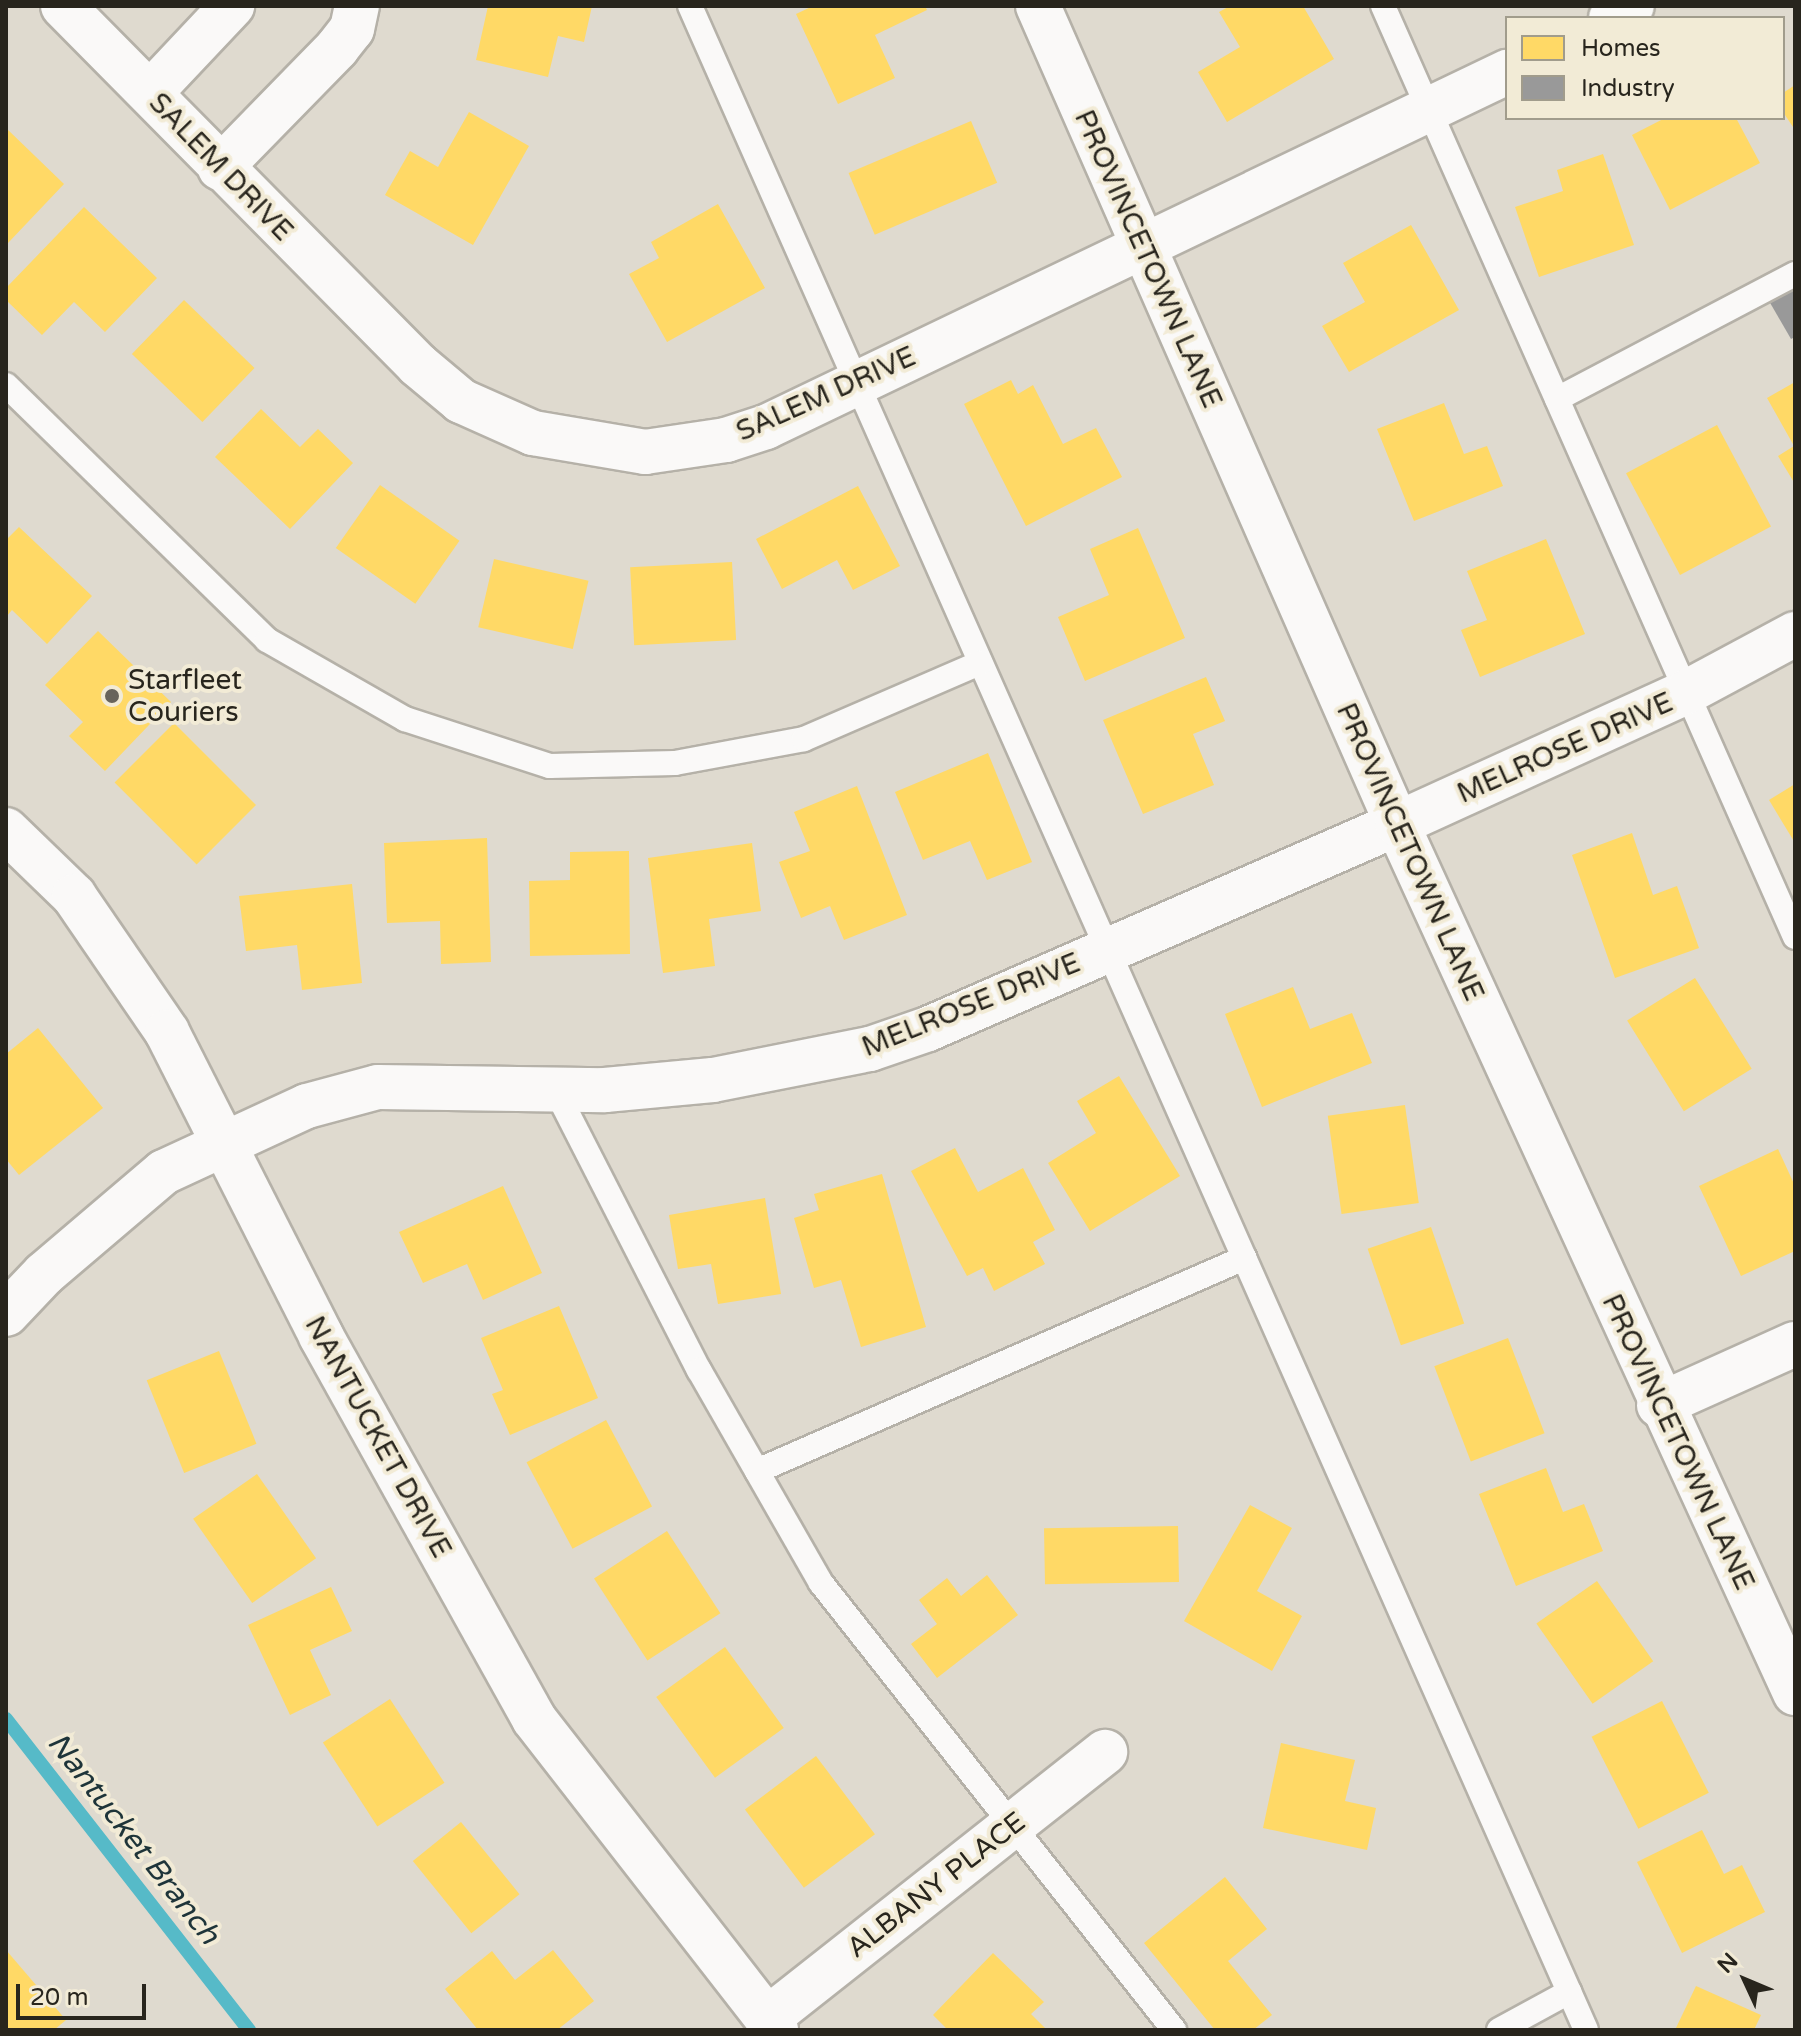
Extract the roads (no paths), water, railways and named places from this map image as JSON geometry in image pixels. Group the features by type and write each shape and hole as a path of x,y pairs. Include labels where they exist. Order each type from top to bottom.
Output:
{"street":[{"name":"SALEM DRIVE","path":"63,6 418,365 461,401 533,433 645,452 726,440 856,383 1141,244 1430,112 1505,73"},
{"path":"150,93 232,6"},
{"path":"220,168 337,48 352,29 357,6"},
{"name":"PROVINCETOWN LANE","path":"1038,6 1397,824 1659,1405 1795,1693"},
{"path":"1614,16 1632,6"},
{"name":"MELROSE DRIVE","path":"6,1314 44,1274 164,1172 220,1143 307,1106 378,1087 555,1089 713,1080 870,1049 1108,950 1397,824 1687,692 1795,634"},
{"name":"NANTUCKET DRIVE","path":"6,830 74,896 125,964 167,1032 220,1143 534,1719 772,2025"},
{"path":"1659,1405 1795,1344"},
{"name":"ALBANY PLACE","path":"772,2025 1105,1752"}],"lane":[{"path":"690,6 1586,2030"},
{"path":"1383,6 1795,937"},
{"path":"1557,399 1795,274"},
{"path":"6,385 267,640 405,719 550,766 675,763 804,739 980,663"},
{"path":"555,1089 699,1370 821,1583 1174,2030"},
{"path":"757,1471 1244,1258"},
{"path":"1499,2030 1569,1992"}],"waterway":[{"name":"Nantucket Branch","path":"6,1719 249,2030"}],"place":[{"name":"Starfleet Couriers","path":"112,696"}]}
